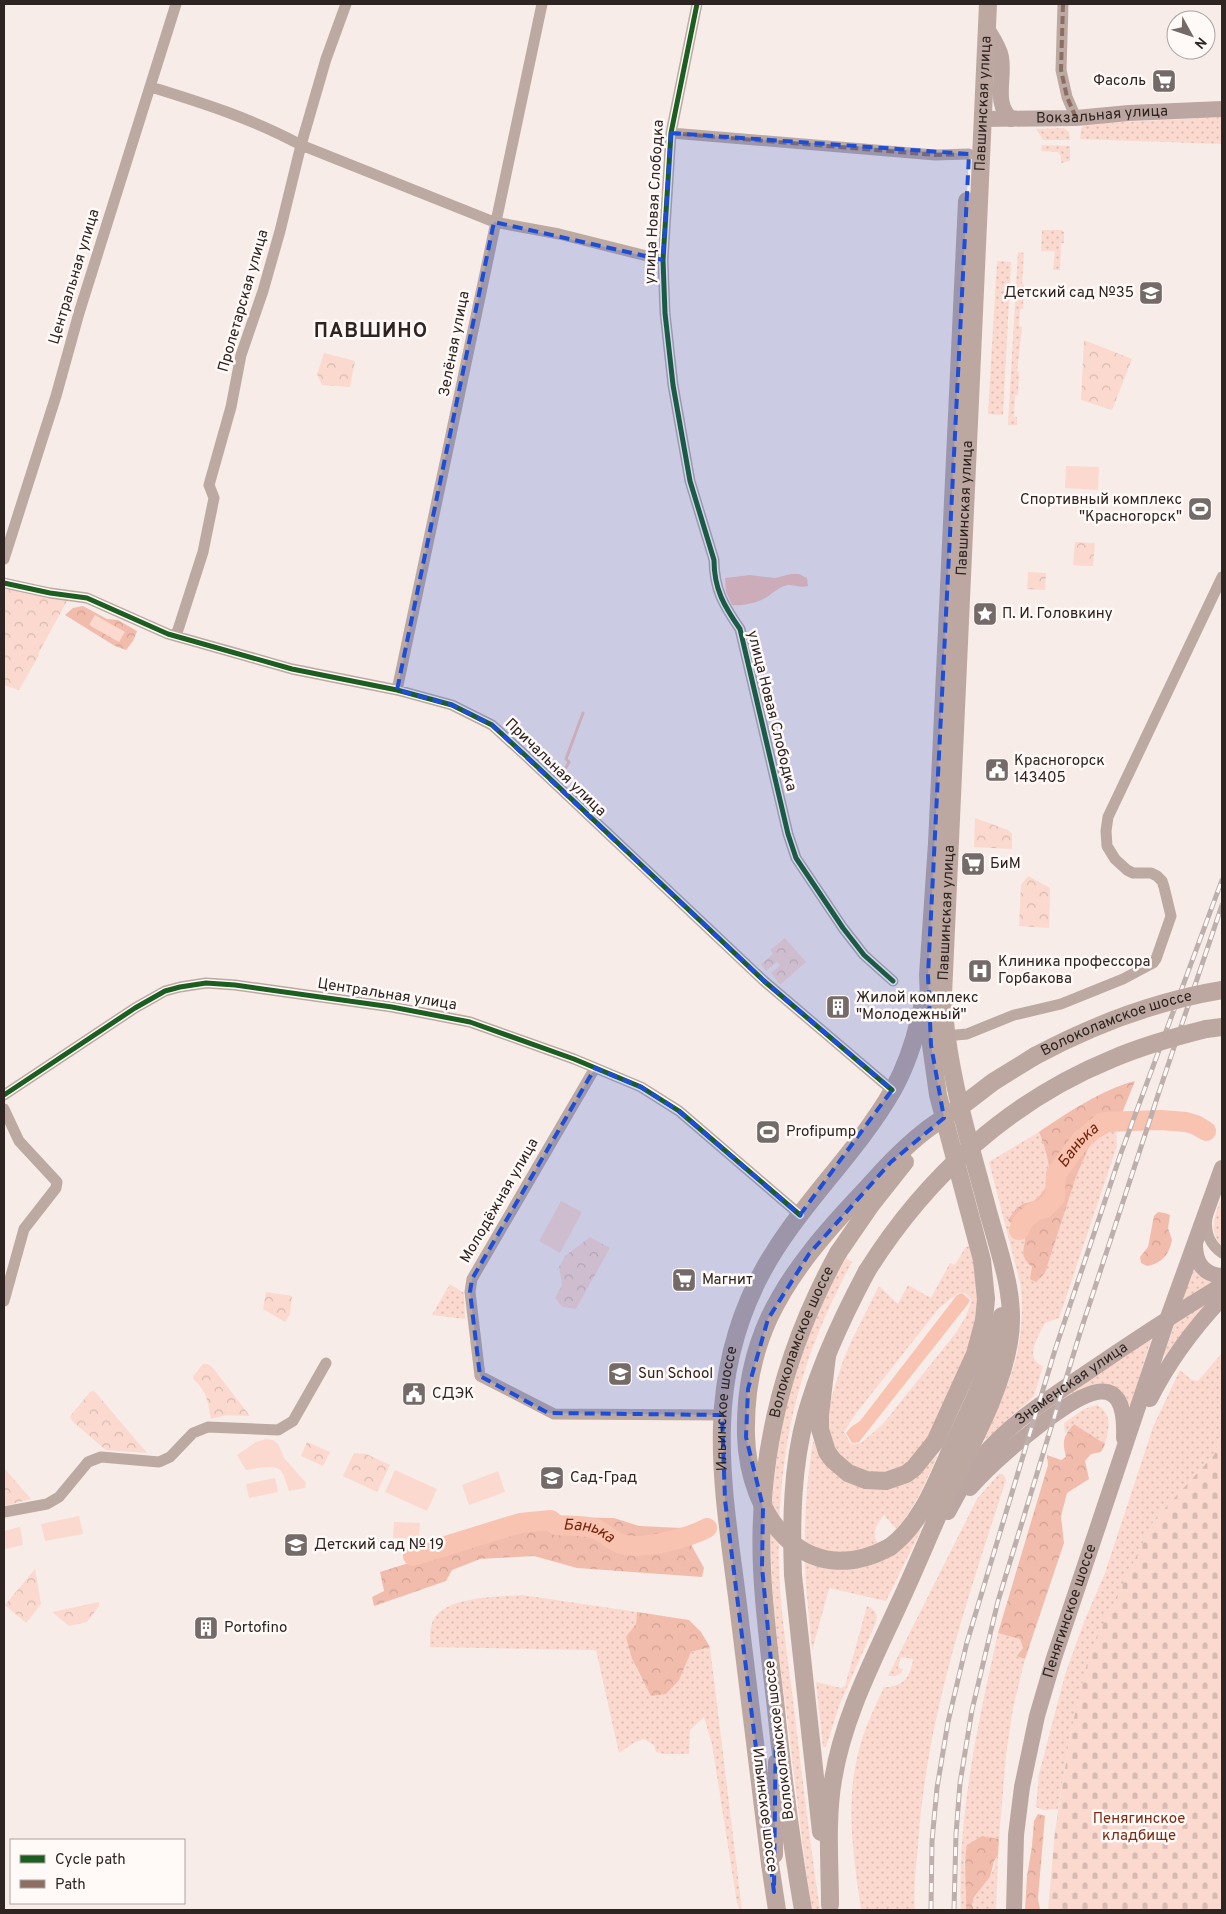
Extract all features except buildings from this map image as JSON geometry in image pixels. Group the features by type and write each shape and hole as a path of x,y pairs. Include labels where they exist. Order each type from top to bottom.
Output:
{"main road":[{"name":"Павшинская улица","path":"946,1036 943,995 977,119 977,4"},
{"name":"Павшинская улица","path":"928,976 937,843 969,154 977,119 988,4"},
{"path":"987,29 1000,54 1002,67 1001,106 1005,114 1012,119"},
{"name":"Вокзальная улица","path":"977,119 1076,118 1129,113 1222,109"},
{"path":"827,1356 820,1429 827,1452 848,1473 866,1480 886,1481 906,1474 928,1453 964,1381 980,1338 986,1299 985,1282 976,1236 938,1095 931,1045 928,976"},
{"name":"Ильинское шоссе","path":"778,1910 774,1892 725,1500 721,1449 727,1367 740,1323 757,1282 773,1255 800,1215 871,1123 892,1090 913,1042 928,976"},
{"name":"Волоколамское шоссе","path":"802,1910 776,1714 765,1612 762,1567 764,1494 768,1448 784,1380 794,1347 823,1281 838,1254 871,1205 905,1162 963,1106 993,1082 1035,1056 1092,1028 1164,1002 1222,990"},
{"name":"Волоколамское шоссе","path":"831,1908 797,1623 792,1541 794,1486 804,1424 827,1356 847,1309 867,1270 898,1224 948,1168 981,1137 1011,1114 1052,1088 1112,1058 1176,1037 1222,1027"},
{"path":"831,1908 830,1818 832,1782 849,1717 994,1392 1004,1365 1010,1340 1010,1300 1002,1263 956,1091 946,1036"},
{"path":"963,1106 924,1132 891,1162 845,1211 809,1254 785,1287 768,1319 755,1353 748,1389 746,1437 750,1466 756,1489 772,1523 799,1549 812,1556 828,1560 859,1560 890,1547 904,1535 919,1515 980,1387 998,1338 1002,1314 1002,1263"},
{"name":"Пенягинское шоссе","path":"1014,1910 1016,1835 1022,1787 1037,1716 1054,1658 1167,1320 1222,1168"},
{"path":"1195,1243 1197,1261 1202,1268 1222,1276"},
{"name":"Знаменская улица","path":"948,1512 967,1476 1003,1435 1038,1406 1222,1284"},
{"path":"1125,1447 1174,1356 1222,1298"},
{"path":"919,1560 948,1512 982,1474 1010,1447 1070,1403 1084,1395 1103,1392 1114,1397 1119,1402 1123,1410 1125,1447"},
{"path":"774,1892 776,1714"}],"street":[{"name":"Центральная улица","path":"4,559 56,396 78,313 176,4"},
{"name":"Пролетарская улица","path":"176,636 203,552 214,498 209,485 230,407 241,355 263,291 301,145 326,59 346,4"},
{"name":"Зелёная улица","path":"397,690 458,405 494,222 542,4"},
{"name":"улица Новая Слободка","path":"697,4 671,133 663,260 665,313 673,384 690,481 714,560 718,591 725,608 740,629 788,834 796,858 855,944 893,981"},
{"path":"1063,4 1061,70 1076,118"},
{"path":"151,87 236,114 271,129 301,145 494,222 559,234 663,260"},
{"path":"671,133 935,155 969,154"},
{"path":"946,1036 967,1034 1014,1015 1061,1004 1149,966 1156,959 1171,916 1162,881 1151,873 1134,873 1127,870 1115,859 1107,846 1106,831 1108,817 1222,577"},
{"name":"Причальная улица","path":"4,583 50,593 87,598 168,634 292,669 397,690 452,705 492,725 764,981 892,1090"},
{"name":"Центральная улица","path":"4,1095 104,1027 165,991 180,986 206,983 285,991 392,1007 462,1020 508,1035 641,1087 679,1111 800,1215"},
{"name":"Молодёжная улица","path":"595,1068 472,1279 470,1292 480,1376 554,1414 722,1415"},
{"path":"4,1109 19,1141 57,1182 56,1188 24,1229 4,1301"},
{"path":"1209,1205 1206,1226 1214,1246 1222,1253"},
{"path":"4,1512 47,1504 59,1497 88,1462 101,1457 159,1462 170,1457 193,1433 208,1427 278,1430 293,1421 326,1363"}],"highlighted area":[{"path":"671,133 969,154 928,975 931,1045 944,1118 891,1162 809,1254 768,1319 748,1389 746,1437 763,1507 762,1567 776,1714 774,1892 725,1500 722,1415 548,1413 480,1376 470,1292 472,1279 595,1068 641,1087 679,1111 800,1215 892,1090 764,981 492,725 452,705 397,690 494,222 663,260"}],"green space":[{"path":"1222,117 1222,144 1080,139 1081,129 1085,124"},
{"path":"1064,128 1069,132 1070,140 1043,140 1036,129"},
{"path":"1042,145 1070,146 1070,161 1061,163 1061,156 1058,152 1041,151"},
{"path":"1042,230 1061,230 1064,232 1064,243 1061,243 1060,270 1053,270 1055,251 1041,251"},
{"path":"1018,252 1024,253 1022,284 1024,285 1023,309 1020,309 1019,326 1022,327 1017,372 1019,372 1018,395 1015,395 1014,417 1017,417 1017,425 1008,425"},
{"path":"997,261 1011,262 1003,415 988,414"},
{"path":"1084,340 1132,359 1112,410 1081,400"},
{"path":"324,353 355,361 350,387 322,385 317,374"},
{"path":"1066,466 1099,467 1098,490 1065,488"},
{"path":"1075,542 1095,543 1093,566 1073,565"},
{"path":"1028,572 1046,573 1045,590 1027,589"},
{"path":"14,589 68,599 19,690 4,685 4,590"},
{"path":"83,606 107,619 118,620 137,631 133,641 126,650 115,646 65,615 73,608"},
{"path":"95,615 125,632 119,642 89,625"},
{"path":"975,818 1008,830 1012,834 1012,849 974,847"},
{"path":"1028,876 1050,888 1049,928 1019,926 1021,885"},
{"path":"785,938 806,962 780,985 771,973 780,965 777,962 766,971 761,964 773,954 770,950"},
{"path":"1135,1081 1116,1128 1094,1141 1088,1149 1076,1177 1045,1273 1036,1282 1030,1279 1032,1267 1025,1260 1023,1254 1025,1238 1008,1220 1020,1206 1036,1199 1043,1192 1047,1184 1049,1167 1039,1132 1098,1095"},
{"path":"1116,1128 1117,1146 1059,1318 1045,1323 1034,1346 1034,1358 1037,1363 1043,1366 1034,1396 985,1440 983,1438 1001,1401 1014,1365 1021,1328 1022,1308 1021,1286 989,1162 1039,1132 1049,1167 1047,1184 1043,1192 1036,1199 1020,1206 1008,1220 1025,1238 1024,1257 1028,1263 1032,1267 1047,1266 1076,1177 1088,1149 1094,1141"},
{"path":"1222,1196 1222,1246 1215,1234 1214,1222"},
{"path":"561,1201 582,1212 560,1253 539,1241"},
{"path":"1158,1212 1170,1215 1168,1228 1172,1240 1164,1258 1157,1263 1147,1266 1141,1263 1140,1257 1148,1247 1154,1216"},
{"path":"590,1237 610,1248 576,1309 562,1307 555,1298 562,1285 559,1267 565,1256"},
{"path":"971,1247 976,1268 979,1305 973,1338 929,1437 908,1464 882,1474 855,1469 834,1448 828,1420 831,1399 851,1342 879,1286 898,1304 908,1285 931,1298 950,1263 955,1265 965,1248","holes":["963,1292 972,1300 965,1318 955,1334 883,1424 861,1443 851,1444 844,1432 854,1416 939,1308 957,1294"]},
{"path":"846,1258 852,1262 820,1328 798,1394 784,1462 779,1536 781,1600 820,1910 812,1910 776,1624 771,1531 777,1460 791,1390 814,1323"},
{"path":"1193,1270 1214,1282 1181,1303"},
{"path":"450,1284 464,1293 465,1319 432,1315"},
{"path":"266,1292 292,1296 290,1314 285,1322 263,1309"},
{"path":"1210,1299 1167,1356 1164,1355 1176,1320"},
{"path":"1151,1339 1131,1405 1127,1406 1097,1384 1088,1386 1010,1433 1041,1409"},
{"path":"1222,1353 1222,1435 1214,1455 1154,1520 1071,1731 1058,1809 1043,1810 1036,1807 1039,1774 1065,1675 1084,1622 1105,1573 1153,1427 1180,1370 1192,1380 1198,1381"},
{"path":"203,1364 208,1364 213,1368 250,1416 227,1415 211,1419 204,1392 193,1379"},
{"path":"93,1391 147,1453 106,1450 72,1421 71,1415 90,1392"},
{"path":"1097,1405 1108,1417 1105,1444 1074,1424 1065,1434 1064,1423 1084,1409"},
{"path":"1074,1424 1105,1444 1101,1452 1091,1454 1085,1461 1089,1479 1067,1493 1061,1516 1064,1543 1025,1659 1017,1656 1023,1648 1020,1639 998,1633 1048,1465 1047,1455 1061,1460 1066,1457 1064,1439"},
{"name":"Пенягинское кладбище","path":"1222,1435 1222,1910 1048,1910 1055,1831 1071,1731 1090,1651 1154,1520 1214,1455"},
{"path":"266,1439 273,1440 278,1444 284,1458 306,1483 305,1488 289,1491 279,1469 265,1467 246,1470 237,1455 256,1442"},
{"path":"815,1441 886,1489 908,1481 937,1457 924,1486 903,1521 896,1529 884,1515 876,1527 876,1540 887,1556 919,1529 921,1530 886,1601 829,1588 812,1651 806,1577 805,1535 809,1473 813,1442"},
{"path":"307,1442 330,1452 323,1466 301,1456"},
{"path":"354,1453 366,1454 390,1465 377,1492 343,1476"},
{"path":"4,1468 31,1499 4,1506"},
{"path":"395,1470 437,1489 427,1511 385,1492"},
{"path":"498,1471 505,1492 469,1505 462,1485"},
{"path":"999,1474 1003,1474 1006,1480 950,1660 930,1752 922,1799 914,1894 915,1910 861,1910 851,1813 854,1774 863,1737 884,1687 891,1687 901,1683 908,1676 913,1659 901,1657 898,1668 903,1669 901,1673 895,1676 888,1676 977,1499"},
{"path":"275,1478 278,1492 249,1498 246,1484"},
{"path":"79,1516 83,1534 45,1541 41,1524"},
{"path":"551,1517 614,1518 639,1526 682,1528 704,1568 702,1577 577,1568 534,1556 480,1559 452,1570 446,1581 374,1606 372,1597 384,1591 380,1572 486,1539 506,1520"},
{"path":"394,1522 420,1523 419,1539 393,1538"},
{"path":"20,1527 23,1545 4,1549 4,1531"},
{"path":"35,1569 41,1604 26,1623 5,1605"},
{"path":"522,1595 637,1612 636,1624 627,1637 632,1659 641,1678 679,1679 691,1652 710,1647 742,1910 740,1910 737,1903 712,1744 704,1717 690,1730 689,1754 664,1754 656,1752 654,1745 644,1739 635,1742 619,1753 596,1650 430,1647 432,1623 437,1614 446,1608 471,1600"},
{"path":"99,1602 99,1606 87,1622 69,1626 52,1612"},
{"path":"867,1606 875,1612 876,1622 839,1706 826,1747 823,1747 816,1682 841,1688 845,1686"},
{"path":"637,1612 689,1620 701,1632 710,1647 691,1652 679,1680 666,1694 651,1696 632,1659 626,1637 636,1624"},
{"path":"998,1633 1020,1639 1023,1648 1018,1656 1025,1659 1013,1708 1006,1755 999,1839 982,1836 964,1861 967,1886 966,1910 961,1910 962,1840 970,1770"},
{"path":"1038,1814 1045,1816 1038,1898 1040,1910 1025,1910 1034,1821"},
{"path":"982,1836 999,1839 998,1855 994,1861 990,1877 974,1897 972,1905 974,1910 966,1910 965,1861 967,1845"},
{"path":"998,1855 996,1910 974,1910 973,1900 990,1877"}],"shaded area":[{"path":"799,574 807,578 808,586 785,586 763,599 741,605 732,605 726,592 725,578 750,575 775,578"},
{"path":"962,1293 970,1300 968,1304 859,1442 852,1443 846,1433 860,1421 957,1295"}],"waterway":[{"path":"559,780 569,762 566,759 583,713"},
{"name":"Банька","path":"1019,1230 1024,1220 1035,1211 1045,1208 1055,1197 1056,1174 1081,1140 1103,1122 1161,1120 1186,1122 1206,1131"},
{"name":"Банька","path":"413,1556 520,1523 551,1520 556,1525 594,1528 617,1543 634,1546 667,1542 707,1528"}],"railway":[{"path":"931,1910 932,1841 937,1788 948,1722 967,1642 1055,1350 1121,1153 1222,880"},
{"path":"954,1910 956,1834 960,1783 972,1710 998,1601 1080,1333 1222,905"}],"marked path":[{"path":"1063,4 1061,70 1067,97 1076,118"},
{"path":"671,133 935,155 969,154"}],"cycle path":[{"path":"697,4 671,133 663,260 665,313 673,385 690,481 714,560 718,589 729,613 740,629 788,834 796,858 843,928 864,955 893,981"},
{"path":"4,583 50,593 87,598 168,634 292,669 397,690 452,705 492,725 764,981 892,1090"},
{"path":"4,1095 135,1008 165,991 180,987 206,983 235,985 392,1007 470,1022 574,1059 641,1087 679,1111 800,1215"}],"place":[{"name":"Фасоль","path":"1164,81"},
{"name":"Детский сад №35","path":"1151,293"},
{"name":"Спортивный комплекс \"Красногорск\"","path":"1200,509"},
{"name":"П. И. Головкину","path":"985,614"},
{"name":"Красногорск 143405","path":"997,770"},
{"name":"БиМ","path":"973,864"},
{"name":"Клиника профессора Горбакова","path":"980,971"},
{"name":"Жилой комплекс \"Молодежный\"","path":"838,1007"},
{"name":"Profipump","path":"768,1132"},
{"name":"Магнит","path":"684,1280"},
{"name":"Sun School","path":"620,1374"},
{"name":"СДЭК","path":"414,1394"},
{"name":"Сад-Град","path":"552,1478"},
{"name":"Детский сад № 19","path":"296,1545"},
{"name":"Portofino","path":"206,1628"}],"district":[{"name":"ПАВШИНО","path":"371,332"}]}
